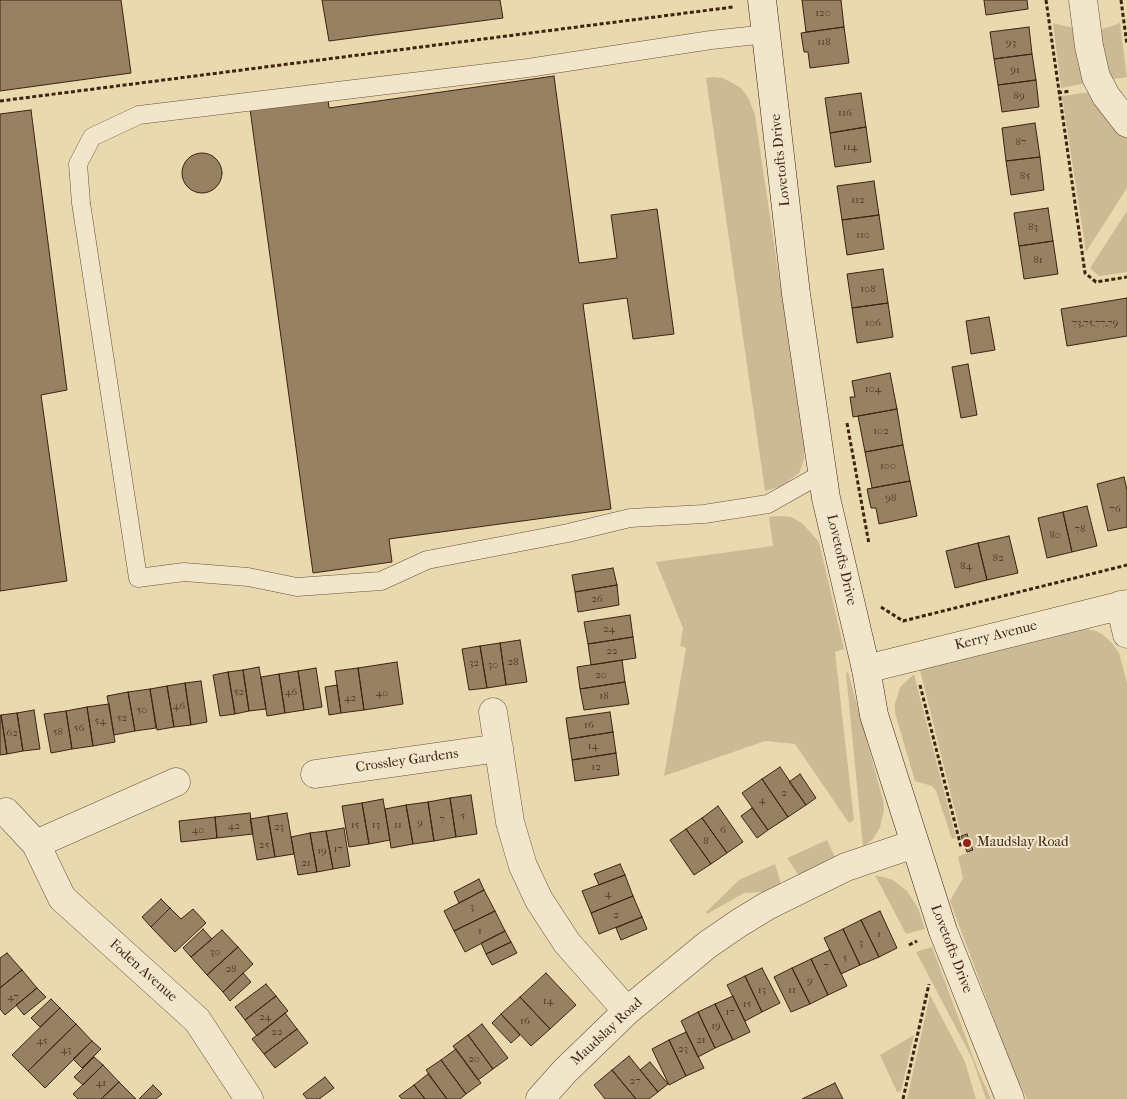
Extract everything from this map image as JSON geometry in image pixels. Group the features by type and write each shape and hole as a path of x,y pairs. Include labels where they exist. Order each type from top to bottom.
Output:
{"street":[{"path":"1084,0 1089,46 1096,78 1106,96 1127,123"},
{"name":"Lovetofts Drive","path":"762,2 796,294 826,498 866,669 874,715 942,931 1010,1099"},
{"path":"1124,605 1127,634"},
{"name":"Kerry Avenue","path":"866,669 1124,605"},
{"path":"493,712 512,829 522,866 550,920 627,1011"},
{"name":"Crossley Gardens","path":"315,774 499,748"},
{"path":"36,844 176,782"},
{"name":"Foden Avenue","path":"3,810 36,844 62,898 197,1020 249,1099"},
{"name":"Maudslay Road","path":"540,1099 627,1011 707,945 767,906 846,867 914,844"}],"lane":[{"path":"767,34 711,40 518,70 139,115 92,137 78,164 81,203 138,578 184,572 248,576 297,587 381,581 427,560 568,533 630,518 704,514 768,504 823,473"}],"path":[{"path":"1046,0 1085,273 1096,282 1127,277"},
{"path":"1121,0 1127,45"},
{"path":"0,101 762,2"},
{"path":"846,419 871,550"},
{"path":"880,598 882,607 903,621 1127,565"},
{"path":"919,681 961,847"},
{"path":"903,1099 929,984"}],"shaded area":[{"path":"1053,23 1078,29 1087,83 1061,88"},
{"path":"1120,23 1127,77 1109,80 1097,31"},
{"path":"706,78 723,78 741,88 748,97 755,115 804,448 804,460 799,473 782,486 765,491"},
{"path":"1090,92 1120,131 1127,136 1127,188 1086,252 1062,96"},
{"path":"1127,211 1127,272 1099,276 1090,268"},
{"path":"769,517 791,517 802,523 819,542 844,649 835,652 854,820 849,823 795,744 765,741 664,776 686,648 680,646 683,628 656,562 773,546"},
{"path":"1082,628 1102,634 1112,643 1119,653 1127,683 1127,1099 1027,1099 1013,1070 950,901 963,878 958,857 974,850 968,833 961,835 920,670"},
{"path":"848,672 883,800 884,810 880,827 874,838 863,847 846,673"},
{"path":"914,674 956,838 952,839 936,791 932,786 915,781 895,713 895,704 900,687"},
{"path":"827,840 836,859 799,876 787,858"},
{"path":"775,864 781,884 764,892 744,893 707,914 706,912 739,880"},
{"path":"875,875 893,880 907,891 918,908 925,929 906,934"},
{"path":"932,947 978,1070 991,1099 986,1099 972,1058 916,952"},
{"path":"930,995 965,1062 976,1099 907,1099"},
{"path":"914,1035 901,1091 897,1092 880,1055"}],"building":[{"path":"0,0 121,0 131,73 0,91"},
{"path":"322,0 500,0 503,18 329,41"},
{"path":"802,0 841,0 844,27 806,32"},
{"path":"984,0 1027,0 1028,9 986,15"},
{"path":"844,27 849,63 810,68 808,52 804,52 801,33"},
{"path":"1029,27 1032,54 994,59 990,32"},
{"path":"1032,54 1036,80 998,85 994,59"},
{"path":"554,76 579,263 617,258 611,215 657,209 674,334 633,339 627,298 583,304 611,509 389,539 392,562 313,573 250,109 328,98 329,108"},
{"path":"1036,80 1039,107 1002,112 998,85"},
{"path":"861,93 866,127 830,133 825,98"},
{"path":"31,110 67,390 41,395 67,581 0,591 0,114"},
{"path":"1035,123 1040,157 1006,161 1002,128"},
{"path":"866,127 871,162 835,167 830,133"},
{"path":"202,153 213,156 219,162 222,173 219,184 213,190 202,193 191,190 185,184 182,173 185,162 191,156"},
{"path":"1040,157 1044,190 1011,195 1006,161"},
{"path":"874,181 879,215 842,220 837,186"},
{"path":"1048,208 1053,241 1019,246 1014,213"},
{"path":"879,215 884,249 847,255 842,220"},
{"path":"1053,241 1058,274 1024,279 1019,246"},
{"path":"883,269 888,303 852,308 847,274"},
{"path":"1127,298 1127,336 1067,346 1061,309"},
{"path":"888,303 893,337 857,343 852,308"},
{"path":"989,317 995,350 971,354 966,321"},
{"path":"968,364 977,415 961,418 952,367"},
{"path":"890,373 897,409 853,417 850,397 855,397 852,381"},
{"path":"897,409 903,445 865,452 858,416"},
{"path":"903,445 910,481 872,488 865,452"},
{"path":"1124,477 1127,490 1127,527 1108,531 1097,484"},
{"path":"910,481 917,516 879,524 876,508 871,508 867,489"},
{"path":"1087,506 1097,546 1072,552 1063,512"},
{"path":"1063,512 1072,552 1047,558 1038,518"},
{"path":"1009,536 1018,573 987,580 978,543"},
{"path":"978,543 987,580 955,588 946,551"},
{"path":"613,568 617,585 575,592 572,575"},
{"path":"617,585 619,605 578,612 575,592"},
{"path":"630,615 633,637 588,644 584,622"},
{"path":"633,637 636,658 591,665 588,644"},
{"path":"520,640 527,682 506,685 500,643"},
{"path":"500,643 506,685 487,688 480,646"},
{"path":"480,646 487,688 469,690 462,649"},
{"path":"622,660 625,682 580,689 577,667"},
{"path":"397,662 403,704 364,710 358,668"},
{"path":"259,667 266,709 249,711 243,670"},
{"path":"316,668 322,707 304,710 298,671"},
{"path":"358,668 364,710 341,713 335,671"},
{"path":"243,670 249,711 235,714 228,672"},
{"path":"298,671 304,710 285,713 279,674"},
{"path":"228,672 235,714 220,716 213,675"},
{"path":"279,674 285,713 267,716 261,677"},
{"path":"201,681 207,722 191,725 185,683"},
{"path":"625,682 629,704 584,710 580,689"},
{"path":"185,683 191,725 174,727 167,686"},
{"path":"337,685 341,713 329,715 325,687"},
{"path":"167,686 174,727 157,730 150,689"},
{"path":"150,689 156,728 135,731 128,692"},
{"path":"128,692 135,731 114,735 107,696"},
{"path":"109,704 115,742 93,746 87,707"},
{"path":"87,707 93,746 72,749 66,711"},
{"path":"34,710 40,749 23,751 17,713"},
{"path":"66,711 72,749 51,753 44,714"},
{"path":"610,712 613,732 569,739 566,718"},
{"path":"17,713 23,751 7,754 1,715"},
{"path":"0,716 7,754 0,755"},
{"path":"613,732 616,753 572,760 569,739"},
{"path":"616,753 619,775 575,781 572,760"},
{"path":"780,767 806,805 788,817 762,779"},
{"path":"800,774 816,798 806,805 789,782"},
{"path":"762,779 788,817 768,830 742,793"},
{"path":"471,795 477,834 456,837 450,798"},
{"path":"450,798 456,837 434,841 428,802"},
{"path":"383,799 390,840 369,844 362,803"},
{"path":"428,802 434,841 413,844 406,805"},
{"path":"362,803 369,844 349,847 342,806"},
{"path":"406,805 413,844 391,848 385,809"},
{"path":"718,806 743,842 727,853 702,818"},
{"path":"752,808 768,830 757,838 741,816"},
{"path":"250,813 253,834 217,838 215,817"},
{"path":"287,813 294,854 275,857 268,816"},
{"path":"268,816 275,857 257,860 250,819"},
{"path":"215,817 217,838 181,842 179,821"},
{"path":"702,818 727,853 711,864 686,829"},
{"path":"344,828 350,866 333,869 326,831"},
{"path":"686,829 711,864 694,875 670,840"},
{"path":"326,831 333,869 317,872 310,833"},
{"path":"310,833 317,872 298,875 291,837"},
{"path":"967,834 973,850 967,852 961,836"},
{"path":"620,864 625,875 599,885 594,874"},
{"path":"625,875 633,896 591,913 582,891"},
{"path":"479,879 484,890 459,903 454,892"},
{"path":"484,890 495,911 454,931 444,911"},
{"path":"633,896 642,917 599,934 591,913"},
{"path":"161,899 170,908 151,927 142,917"},
{"path":"170,908 181,919 193,909 206,923 175,952 151,927"},
{"path":"495,911 505,931 465,952 454,931"},
{"path":"880,911 897,948 879,957 861,920"},
{"path":"642,917 647,929 621,940 616,928"},
{"path":"861,920 879,957 860,965 843,929"},
{"path":"203,929 212,939 191,957 183,948"},
{"path":"843,929 860,965 841,974 824,938"},
{"path":"222,930 238,947 207,975 191,957"},
{"path":"505,931 511,942 486,954 481,943"},
{"path":"511,942 517,953 492,965 486,954"},
{"path":"238,947 253,964 223,992 207,975"},
{"path":"830,950 847,986 828,995 811,959"},
{"path":"7,953 22,970 0,988 0,958"},
{"path":"811,959 828,995 810,1004 792,968"},
{"path":"762,968 780,1003 762,1012 745,976"},
{"path":"792,968 810,1004 791,1012 774,977"},
{"path":"22,970 37,988 5,1015 0,1009 0,988"},
{"path":"243,973 251,982 230,1001 223,992"},
{"path":"546,973 576,1005 550,1029 520,997"},
{"path":"745,976 762,1012 745,1021 727,985"},
{"path":"266,984 276,996 245,1020 235,1007"},
{"path":"37,988 46,997 24,1015 16,1005"},
{"path":"276,996 288,1011 257,1036 245,1020"},
{"path":"733,996 750,1032 733,1040 715,1004"},
{"path":"520,997 550,1029 531,1046 501,1014"},
{"path":"51,999 60,1008 40,1027 31,1018"},
{"path":"715,1004 733,1040 715,1048 698,1012"},
{"path":"60,1008 76,1024 28,1071 12,1055"},
{"path":"698,1012 715,1048 698,1057 681,1021"},
{"path":"285,1013 297,1029 264,1054 252,1039"},
{"path":"501,1014 520,1035 511,1043 492,1023"},
{"path":"76,1024 92,1041 45,1088 28,1071"},
{"path":"482,1024 508,1058 493,1069 468,1035"},
{"path":"297,1029 308,1043 275,1068 264,1054"},
{"path":"686,1032 704,1068 686,1076 669,1040"},
{"path":"468,1035 493,1069 478,1080 453,1046"},
{"path":"669,1040 686,1076 669,1085 652,1049"},
{"path":"92,1041 101,1049 82,1068 73,1059"},
{"path":"456,1049 481,1083 466,1094 441,1060"},
{"path":"629,1056 658,1092 649,1099 636,1099 612,1070"},
{"path":"94,1057 103,1065 83,1085 74,1077"},
{"path":"441,1060 466,1094 460,1099 447,1099 426,1070"},
{"path":"650,1062 668,1084 658,1092 640,1070"},
{"path":"103,1065 119,1082 101,1099 78,1099 73,1094"},
{"path":"612,1070 636,1099 605,1099 594,1085"},
{"path":"428,1074 447,1099 425,1099 414,1085"},
{"path":"325,1077 334,1088 319,1099 307,1099 303,1094"},
{"path":"119,1082 136,1099 101,1099"},
{"path":"835,1083 843,1099 802,1099"},
{"path":"153,1085 162,1094 156,1099 139,1099"},
{"path":"414,1085 425,1099 402,1099 399,1096"}],"place":[{"name":"Maudslay Road","path":"967,843"}]}
